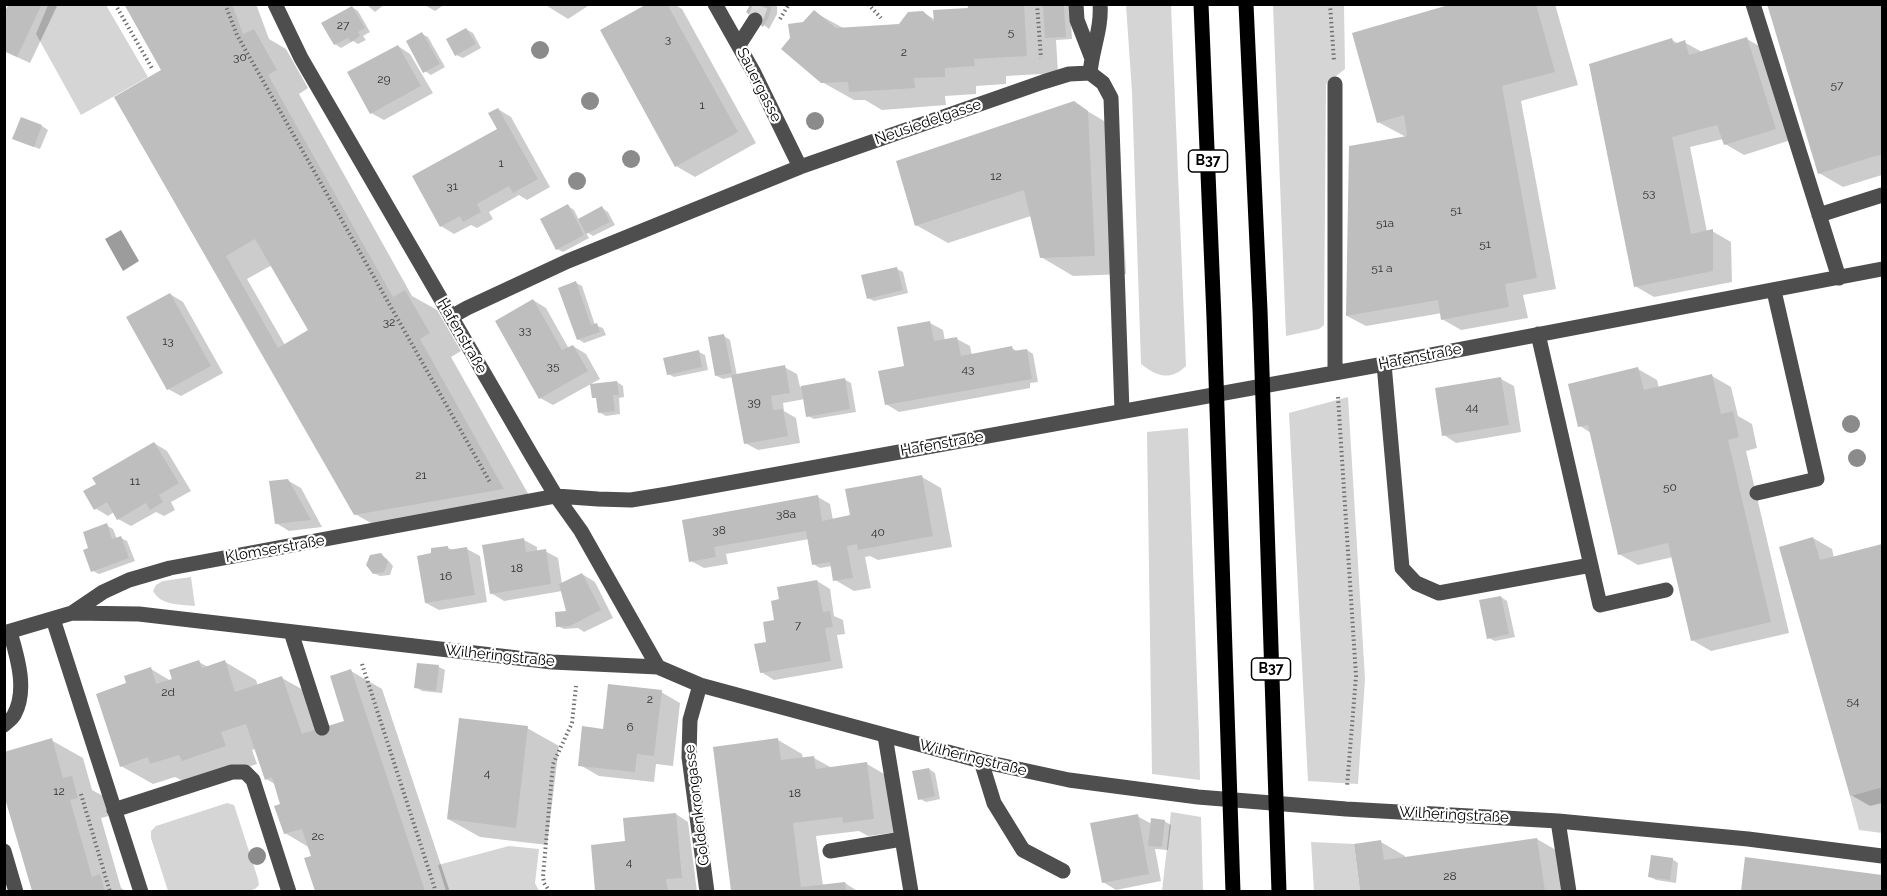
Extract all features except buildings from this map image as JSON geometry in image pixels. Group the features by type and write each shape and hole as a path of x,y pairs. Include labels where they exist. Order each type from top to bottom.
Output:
{"main road":[{"name":"B37","path":"1201,4 1215,318 1233,891"},
{"name":"B37","path":"1246,4 1260,310 1279,891"}],"street":[{"name":"Hafenstraße","path":"275,4 301,58 556,496 631,500 650,497 1384,364 1882,269"},
{"name":"Sauergasse","path":"716,4 800,167"},
{"path":"1076,4 1077,21 1091,56"},
{"path":"1101,4 1101,19 1091,56 1090,73 1103,83 1111,98 1122,411"},
{"path":"1753,4 1839,278"},
{"path":"739,45 755,20"},
{"name":"Neusiedelgasse","path":"451,317 568,261 800,167 1043,82 1069,74 1090,73"},
{"path":"1335,84 1335,372"},
{"path":"1819,216 1882,195"},
{"path":"1756,493 1817,479 1774,291"},
{"path":"1538,334 1600,605 1666,590"},
{"path":"1384,364 1402,568 1416,583 1439,593 1591,565"},
{"path":"556,496 581,531 658,667"},
{"name":"Klomserstraße","path":"7,633 72,613 129,579 170,568 556,496"},
{"name":"Wilheringstraße","path":"72,613 139,614 552,662 658,667 700,685 885,736 981,761 1069,780 1198,797 1558,821 1748,839 1882,856"},
{"path":"53,619 141,891"},
{"path":"291,632 322,728"},
{"path":"4,725 14,715 20,693 18,658 7,633"},
{"name":"Goldenkrongasse","path":"700,685 690,720 689,756 707,891"},
{"path":"885,736 911,891"},
{"path":"981,761 994,803 1023,850 1063,871"},
{"path":"114,810 232,772 245,772 253,780 289,891"},
{"path":"1558,821 1569,891"},
{"path":"830,851 902,839"},
{"path":"4,851 16,891"}],"path":[{"path":"115,4 153,70"},
{"path":"225,4 237,35 494,490"},
{"path":"868,4 881,18"},
{"path":"1037,4 1041,60"},
{"path":"1330,4 1335,84"},
{"path":"1335,372 1342,446 1356,676 1346,808"},
{"path":"362,664 436,891"},
{"path":"550,891 544,883 543,876 553,764 572,723 578,678"}],"shaded area":[{"path":"48,5 106,5 148,77 81,115 36,34"},
{"path":"1126,5 1171,5 1186,366 1175,374 1164,376 1141,364 1132,92"},
{"path":"1273,5 1344,5 1345,69 1326,84 1324,325 1319,329 1286,336"},
{"path":"121,230 139,261 123,271 105,239"},
{"path":"1348,397 1365,679 1358,784 1308,781 1289,413"},
{"path":"1188,428 1200,780 1152,774 1147,432"},
{"path":"191,577 195,606 166,602 156,596 153,591 156,585 163,581"},
{"path":"1882,787 1882,833 1859,830 1850,796"},
{"path":"227,803 234,805 259,885 248,891 168,891 151,838 151,831 156,826"},
{"path":"1171,812 1201,817 1203,891 1162,891"},
{"path":"1311,842 1354,844 1360,891 1314,891"},
{"path":"509,846 539,849 535,883 539,891 446,891 438,865"}],"tunnel":[{"path":"755,20 761,4"}]}
